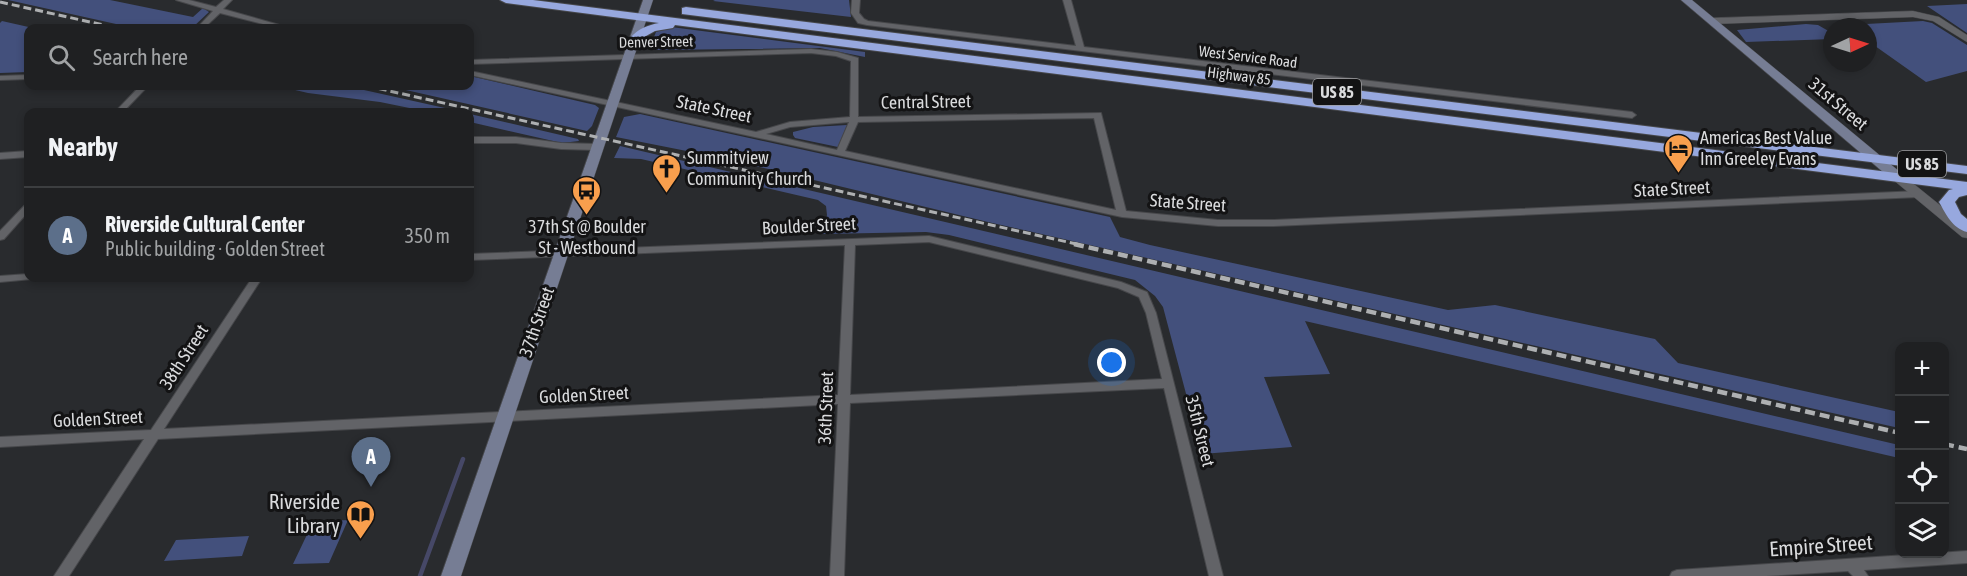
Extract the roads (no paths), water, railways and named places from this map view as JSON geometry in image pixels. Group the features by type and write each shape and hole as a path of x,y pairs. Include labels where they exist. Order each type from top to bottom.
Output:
{"highway":[{"name":"Highway 85","path":"506,0 646,8 1967,170"},
{"name":"Highway 85","path":"595,0 798,37 1895,175 1967,186"},
{"path":"637,37 651,28 670,25 770,37 798,37"},
{"path":"1967,191 1954,193 1947,202 1955,218 1967,227"}],"main road":[{"name":"31st Street","path":"1686,0 1895,175"},
{"name":"37th Street","path":"451,576 646,8"}],"street":[{"path":"180,0 271,24"},
{"path":"204,24 228,0"},
{"name":"West Service Road","path":"856,0 855,13 861,21 1081,50 1632,115"},
{"path":"1067,0 1081,50"},
{"path":"1712,21 1913,14 1936,19 1967,39"},
{"name":"Denver Street","path":"474,62 811,51 843,55 855,60 854,120"},
{"name":"State Street","path":"474,74 1122,214 1218,223 1274,223 1919,194"},
{"path":"0,78 24,77"},
{"path":"123,108 140,90"},
{"name":"Central Street","path":"757,135 771,128 791,124 854,120 1098,115 1122,214"},
{"path":"840,153 854,120"},
{"path":"474,140 516,140 561,146 597,147"},
{"path":"0,156 24,154"},
{"name":"31st Street","path":"1895,175 1967,234"},
{"path":"0,237 24,211"},
{"name":"Boulder Street","path":"474,257 918,239 948,242 1121,285 1143,295"},
{"name":"36th Street","path":"837,576 850,241"},
{"path":"0,279 24,278"},
{"name":"38th Street","path":"61,576 254,282"},
{"name":"35th Street","path":"1143,295 1151,313 1216,576"},
{"name":"Golden Street","path":"0,442 1169,383"},
{"name":"Empire Street","path":"1677,576 1856,570 1967,557"}],"waterway":[{"path":"420,576 463,459"}],"railway":[{"path":"0,2 99,24"},
{"path":"385,90 466,108"},
{"path":"474,110 1081,245"},
{"path":"1074,244 1895,432"},
{"path":"1949,445 1967,449"}],"place":[{"name":"Americas Best Value Inn Greeley Evans","path":"1679,174"},
{"name":"Summitview Community Church","path":"666,194"},
{"name":"37th St @ Boulder St - Westbound","path":"587,216"},
{"name":"Riverside Cultural Center","path":"371,487"},
{"name":"Riverside Library","path":"361,540"}]}
